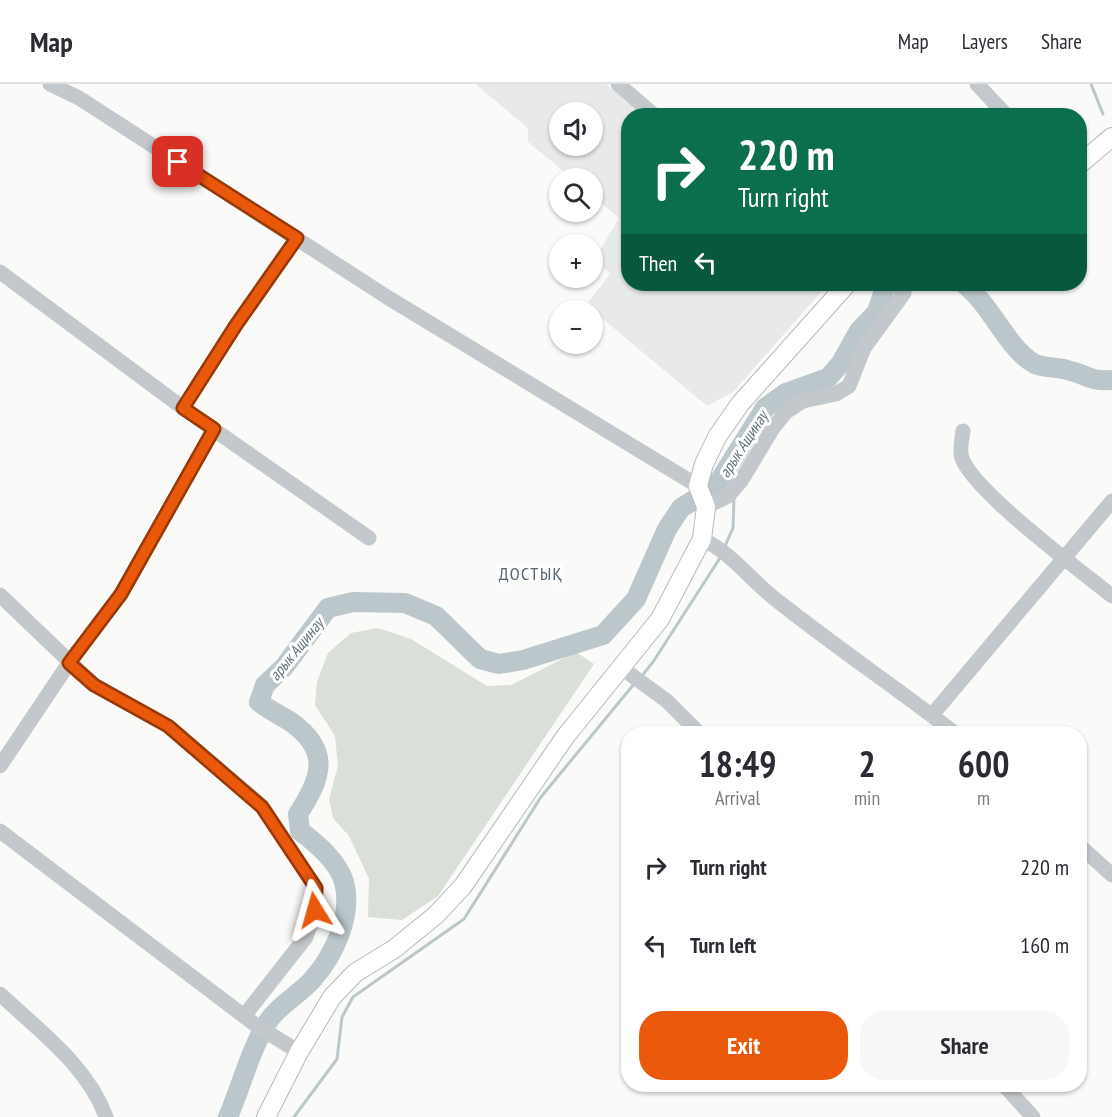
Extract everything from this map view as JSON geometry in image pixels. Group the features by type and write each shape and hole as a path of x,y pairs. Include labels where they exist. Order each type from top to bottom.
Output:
{"main road":[{"path":"1087,158 1112,137"},
{"path":"266,1117 299,1052 332,997 355,973 394,949 436,915 463,886 565,737 619,666 660,619 702,538 706,507 698,486 704,464 717,437 740,404 841,291"}],"street":[{"path":"50,84 79,98 387,297 698,486"},
{"path":"618,84 646,108"},
{"path":"977,84 1000,108"},
{"path":"183,408 236,325 297,238"},
{"path":"0,272 183,408 369,538"},
{"path":"706,507 728,496 741,481 773,428 786,412 803,401 836,394 849,386 864,348 904,293"},
{"path":"0,766 69,663 121,594 214,429"},
{"path":"963,431 961,457 972,475 1014,516 1112,596"},
{"path":"932,715 1112,501"},
{"path":"702,538 719,547 765,592 817,633 946,726"},
{"path":"0,595 94,685 168,726 262,807 316,888 315,910 306,937 244,1016"},
{"path":"619,666 667,701 692,726"},
{"path":"0,831 257,1026 299,1052"},
{"path":"1087,852 1112,875"},
{"path":"0,994 82,1073 101,1102 106,1117"},
{"path":"1011,1092 1034,1117"}],"shaded area":[{"path":"475,84 606,84 635,108 621,108 621,291 822,291 733,392 707,406 603,319 603,300 590,300 599,288 603,288 603,283 610,274 603,267 603,245 619,218 603,204 603,168 560,168 528,142 528,128"},
{"path":"378,628 411,639 487,686 511,685 576,652 594,664 438,896 402,920 368,917 369,879 349,836 333,818 329,799 338,766 335,736 315,705 317,682 328,653 351,633"}],"waterway":[{"path":"1091,84 1103,114"},
{"name":"арык Ащинау","path":"228,1117 262,1031 274,1014 308,984 321,969 340,934 346,908 344,882 337,867 300,831 298,814 317,777 317,755 313,744 304,733 259,702 265,685 284,667 328,608 353,602 405,603 436,616 480,659 499,664 523,660 603,635 636,599 667,529 681,508 716,486 765,408 786,393 828,378 841,363 859,331 877,312 884,291"},
{"name":"арык Ащинау","path":"972,291 1016,348 1035,364 1063,369 1098,380 1112,380"},
{"path":"728,467 731,483"},
{"path":"725,546 733,528 734,498"},
{"path":"641,677 720,558"},
{"path":"294,1117 337,1059 342,1017 353,997 464,919 541,797 634,684"}],"district":[{"name":"ДОСТЫҚ","path":"531,574"}],"route":[{"path":"178,162 297,238 236,325 183,408 214,429 121,594 69,663 94,685 168,726 262,807 316,888 315,910"}]}
